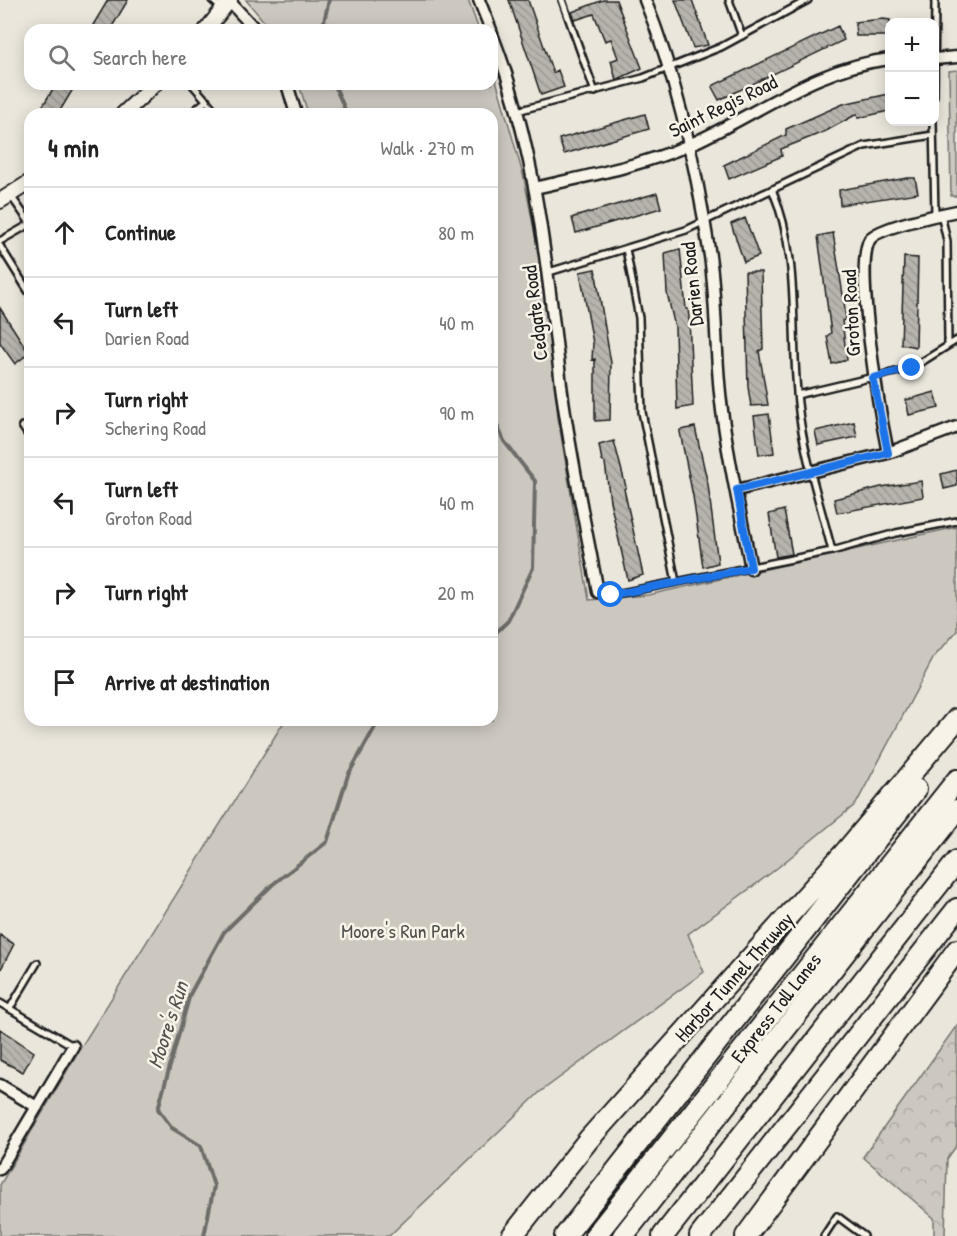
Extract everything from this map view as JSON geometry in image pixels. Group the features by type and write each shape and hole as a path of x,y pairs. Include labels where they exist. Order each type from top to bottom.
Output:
{"highway":[{"name":"Harbor Tunnel Thruway","path":"512,1236 589,1139 846,852 957,719"},
{"path":"565,1236 957,738"},
{"name":"Express Toll Lanes","path":"596,1236 957,780"},
{"name":"Express Toll Lanes","path":"639,1236 662,1196 957,810"},
{"name":"Express Toll Lanes","path":"623,1236 662,1196 957,830"},
{"path":"663,1236 957,861"},
{"path":"700,1236 957,909"},
{"path":"746,1236 957,950"}],"street":[{"name":"Cedgate Road","path":"479,0 488,24"},
{"name":"Darien Road","path":"645,0 668,68 688,146 703,220 713,286 721,404 751,568"},
{"path":"210,24 223,3 249,24"},
{"name":"Cedgate Road","path":"498,53 517,111 535,188 549,272 565,415 598,592"},
{"path":"939,59 957,57"},
{"name":"Saint Regis Road","path":"535,188 688,146 810,83 859,65 885,60"},
{"path":"129,108 148,90"},
{"path":"289,90 294,108"},
{"path":"5,198 24,186"},
{"path":"938,214 957,211"},
{"name":"Groton Road","path":"888,453 873,378 866,302 866,262 869,242 884,231 938,214"},
{"path":"737,490 888,453 957,427"},
{"path":"0,1169 73,1046"},
{"path":"0,1085 37,1107"}],"lane":[{"path":"562,0 595,92"},
{"path":"729,0 742,36"},
{"path":"517,111 633,82 742,36 808,0"},
{"path":"935,0 935,18"},
{"path":"198,90 213,108"},
{"path":"197,108 207,100"},
{"path":"933,126 938,214 946,241 948,345"},
{"path":"549,272 686,230 864,146 933,135"},
{"path":"772,189 782,221 791,271 797,395 812,472 832,551"},
{"path":"5,198 24,217"},
{"path":"0,241 24,227"},
{"path":"0,246 24,284"},
{"path":"626,249 639,318 642,412 676,582"},
{"path":"797,395 912,368 957,340"},
{"path":"598,592 611,595 751,568 832,551 896,533 957,521"},
{"path":"9,1008 37,963"},
{"path":"0,1003 73,1046"},
{"path":"824,1236 837,1216 864,1236"}],"green space":[{"path":"246,0 468,0 477,24 266,24"},
{"path":"957,70 957,196 951,196 949,71"},
{"name":"Moore's Run Park","path":"498,87 524,178 547,297 558,418 589,600 648,595 957,527 957,631 934,657 856,804 771,873 688,934 704,972 540,1092 389,1236 0,1236 0,1185 78,1052 281,726 498,726 498,108 306,108 301,90 498,90"},
{"path":"957,1025 957,1145 947,1159 945,1236 934,1236 934,1218 863,1157"}],"building":[{"path":"108,0 128,0 114,24 94,24"},
{"path":"509,0 528,0 553,73 558,70 564,87 541,95"},
{"path":"603,0 616,0 642,68 616,80 611,61 618,58 611,39 605,41 594,14 575,20 572,12"},
{"path":"675,0 692,0 708,45 693,48"},
{"path":"885,19 885,36 856,36 855,22"},
{"path":"838,26 844,40 719,100 712,87 714,85"},
{"path":"52,90 72,90 62,108 42,107"},
{"path":"885,95 885,112 858,118 857,114 826,131 781,149 782,156 729,179 724,165 786,135 786,129 843,104"},
{"path":"645,114 649,129 564,154 559,139"},
{"path":"915,178 918,193 840,205 839,190"},
{"path":"657,193 661,208 576,233 572,218 574,217"},
{"path":"745,218 759,256 744,262 731,224"},
{"path":"833,233 846,319 842,321 847,360 832,364 827,336 831,333 818,236"},
{"path":"680,249 686,309 688,309 689,318 693,406 677,409 675,327 667,293 665,253"},
{"path":"904,257 918,258 916,347 901,344"},
{"path":"595,269 611,363 610,420 595,421 595,359 592,360 593,343 580,272"},
{"path":"745,272 761,272 763,349 759,351 768,405 751,406 748,387"},
{"path":"0,308 24,345 24,357 15,364 0,343"},
{"path":"935,392 939,408 909,415 906,400"},
{"path":"769,414 774,453 759,455 754,416"},
{"path":"854,422 857,437 818,445 815,431"},
{"path":"695,427 708,485 718,563 703,567 693,496 680,432 680,430"},
{"path":"614,441 626,487 624,489 643,575 628,580 610,501 605,463 602,461 599,445"},
{"path":"957,470 957,486 944,489 941,474"},
{"path":"921,481 923,497 837,513 834,499 881,487"},
{"path":"784,510 792,554 776,557 769,514"},
{"path":"0,935 14,944 0,971"},
{"path":"0,1029 34,1052 23,1072 0,1060"}],"waterway":[{"name":"Moore's Run","path":"323,24 329,0"},
{"name":"Moore's Run","path":"337,90 344,108"},
{"name":"Moore's Run","path":"498,428 504,441 535,481 533,568 508,621 498,630"},
{"name":"Moore's Run","path":"204,1236 214,1186 201,1146 172,1128 158,1109 190,994 224,932 272,885 327,842 348,775 376,726"}],"route":[{"path":"611,595 751,568 737,490 888,453 873,378 912,368"}]}
